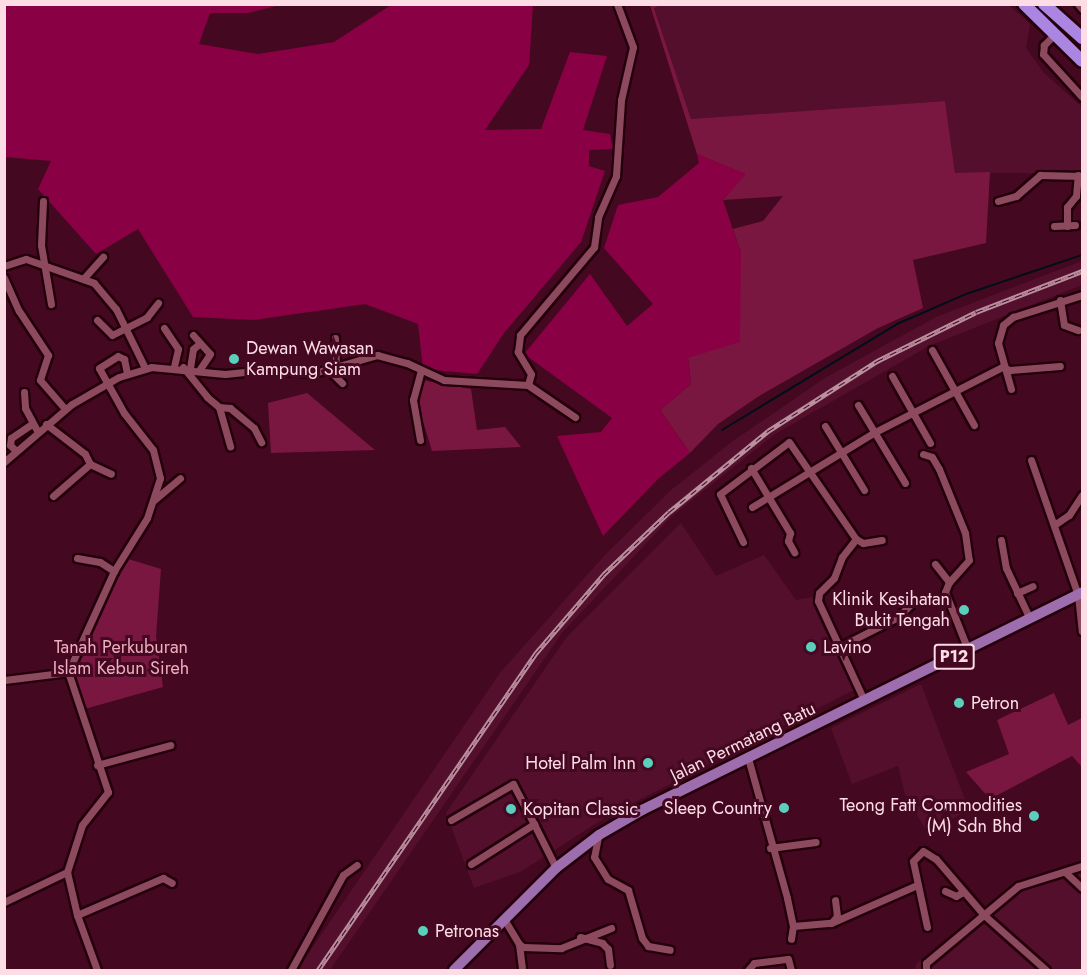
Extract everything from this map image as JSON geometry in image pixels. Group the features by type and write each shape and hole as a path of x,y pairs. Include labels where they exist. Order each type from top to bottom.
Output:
{"highway":[{"path":"1024,4 1083,62"},
{"path":"1044,4 1083,38"}],"main road":[{"name":"Jalan Permatang Batu","path":"454,970 556,868 599,835 748,758 1080,594"}],"street":[{"path":"528,386 531,374 518,352 520,335 594,247 598,217 616,176 621,100 633,47 617,4"},
{"path":"1078,4 1083,9"},
{"path":"1055,34 1044,45 1043,54 1083,97"},
{"path":"998,201 1016,196 1040,175 1080,176 1076,196 1067,207 1066,226"},
{"path":"43,201 44,265 51,304"},
{"path":"1054,226 1075,225"},
{"path":"83,279 103,257"},
{"path":"4,266 26,259 83,279 106,295 145,368"},
{"path":"4,278 19,311 48,355 40,380 65,409"},
{"path":"1011,389 1002,367 998,343 1003,325 1013,317 1060,300 1083,295"},
{"path":"1060,300 1064,325 1078,330"},
{"path":"97,320 112,335 147,317 158,303"},
{"path":"164,328 178,349 174,366"},
{"path":"193,335 210,354 200,369"},
{"path":"334,338 336,365"},
{"path":"200,344 193,349 187,368 197,387 219,407 236,412 254,428 261,442"},
{"path":"932,350 974,425"},
{"path":"10,446 37,431 65,409 106,383 145,368 174,366 225,374 264,370 314,373 377,355 464,383 528,386 575,417"},
{"path":"97,970 77,915 67,872 82,825 108,792 68,672 114,571 154,500 160,478 159,462 99,369 112,359 124,359 127,373"},
{"path":"752,507 842,451 955,388 1002,367 1010,370 1060,366"},
{"path":"328,369 342,383"},
{"path":"420,440 413,400 421,371"},
{"path":"892,376 930,443"},
{"path":"24,392 24,408 37,431"},
{"path":"858,405 905,483"},
{"path":"219,407 230,446"},
{"path":"4,462 19,430 32,424"},
{"path":"46,424 85,454 90,464 111,474"},
{"path":"825,426 864,490"},
{"path":"743,542 720,494 751,468 789,442 856,539 863,543 882,540"},
{"path":"923,454 932,457 939,469 965,533 969,560 949,582 945,592 968,650"},
{"path":"1031,460 1080,594 1083,631"},
{"path":"53,496 90,464"},
{"path":"751,468 790,533 788,541 794,552"},
{"path":"154,500 180,478"},
{"path":"1054,525 1069,515 1083,495"},
{"path":"856,539 842,556 834,578 819,593 818,601 864,700"},
{"path":"1001,540 1006,568 1030,620"},
{"path":"76,558 100,562 114,571"},
{"path":"935,564 949,582"},
{"path":"1017,592 1033,586"},
{"path":"839,647 898,617 912,604"},
{"path":"4,680 68,672"},
{"path":"98,765 170,745"},
{"path":"748,758 770,848 793,926 791,939"},
{"path":"451,819 513,784 556,868"},
{"path":"471,864 534,824"},
{"path":"599,835 594,857 608,879 628,890 642,938 648,946 670,950"},
{"path":"770,848 816,842"},
{"path":"927,927 913,861 923,851 936,858 984,915 1046,970"},
{"path":"291,970 342,875 357,865"},
{"path":"926,967 1018,886 1083,866"},
{"path":"4,902 67,872"},
{"path":"1065,872 1083,888"},
{"path":"77,915 163,878 172,883"},
{"path":"793,926 831,923 917,885"},
{"path":"945,891 956,896 963,892"},
{"path":"831,923 837,916 835,900"},
{"path":"504,919 519,944 522,968"},
{"path":"519,944 554,949 580,937 611,928"},
{"path":"580,937 602,943 608,949 610,965"},
{"path":"748,970 754,963 788,959 791,970"}],"shaded area":[{"path":"660,4 1009,5 1030,24 1026,48 1044,73 1082,107 1082,173 955,173 945,101 691,119 654,7"},
{"path":"4,5 280,5 248,13 210,13 199,44 258,54 334,42 391,5 533,5 529,65 485,130 541,129 570,52 607,56 583,130 610,134 613,149 589,150 589,166 605,171 581,242 504,333 477,374 423,369 418,324 365,304 254,320 193,317 138,229 96,254 38,189 51,161 5,157"},
{"path":"697,154 746,174 723,200 741,253 740,342 688,358 691,384 660,410 690,453 658,479 603,536 557,436 601,432 612,418 524,354 590,274 627,326 653,304 604,248 618,205 658,197 699,163"},
{"path":"1082,261 1082,285 929,346 775,434 672,516 562,633 330,970 297,970 500,673 604,556 671,490 733,441 825,378 936,317"},
{"path":"681,523 716,576 764,555 796,600 812,597 854,690 606,817 522,871 474,888 446,813 566,638"},
{"path":"921,684 969,810 927,832 905,794 898,766 852,784 831,728"},
{"path":"1082,861 1082,970 915,970 916,964 1013,882"}],"green space":[{"path":"650,5 660,5 654,8 691,119 945,101 955,173 990,172 986,243 913,260 923,308 878,328 759,396 718,424 690,453 660,410 691,384 688,358 741,253 733,229 763,221 783,196 723,200 745,174 697,154"},
{"path":"422,380 471,389 477,430 505,427 521,447 432,451 419,408"},
{"path":"307,393 375,450 271,453 268,403"},
{"name":"Tanah Perkuburan Islam Kebun Sireh","path":"125,558 161,569 156,636 163,687 81,710 72,671"},
{"path":"1054,693 1068,725 1082,718 1082,767 1072,756 990,799 966,772 1009,754 997,720"}],"waterway":[{"path":"722,430 897,324 966,294 1082,255"}],"railway":[{"path":"318,970 536,653 603,575 669,512 768,431 877,361 976,312 1082,271"}],"place":[{"name":"Dewan Wawasan Kampung Siam","path":"234,359"},
{"name":"Klinik Kesihatan Bukit Tengah","path":"964,610"},
{"name":"Lavino","path":"811,647"},
{"name":"Petron","path":"959,703"},
{"name":"Hotel Palm Inn","path":"648,763"},
{"name":"Sleep Country","path":"784,808"},
{"name":"Kopitan Classic","path":"511,809"},
{"name":"Teong Fatt Commodities (M) Sdn Bhd","path":"1034,816"},
{"name":"Petronas","path":"423,931"}]}
